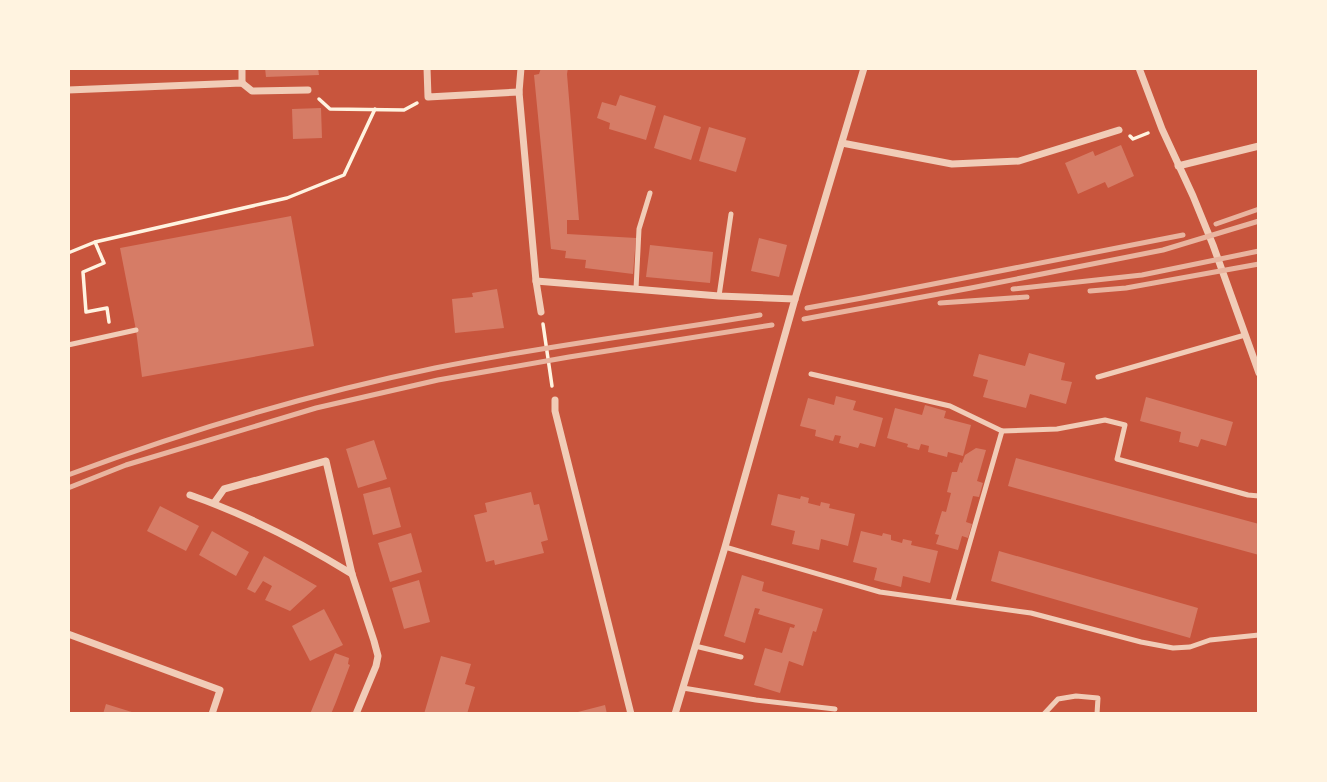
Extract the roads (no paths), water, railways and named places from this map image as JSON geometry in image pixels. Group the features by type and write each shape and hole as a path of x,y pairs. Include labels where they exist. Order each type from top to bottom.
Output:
{"street":[{"path":"242,68 242,83"},
{"path":"427,68 428,97 519,92"},
{"path":"521,68 519,92 541,312"},
{"path":"675,714 864,68"},
{"path":"1139,68 1162,129 1194,196 1259,373"},
{"path":"68,90 242,83 252,91 308,90"},
{"path":"842,143 952,164 1018,161 1119,130"},
{"path":"1178,166 1259,146"},
{"path":"536,281 719,296 795,299"},
{"path":"555,400 558,424 631,714"},
{"path":"214,503 223,489 326,461 352,575 378,656 355,714"},
{"path":"190,495 214,503 318,553 352,575"},
{"path":"68,634 220,690 212,714"}],"lane":[{"path":"636,289 639,229 650,193"},
{"path":"719,296 731,214"},
{"path":"68,345 136,330"},
{"path":"1098,377 1245,335"},
{"path":"811,374 950,407 1002,430 1058,429 1105,420 1125,425 1117,459 1259,496"},
{"path":"953,601 1002,430"},
{"path":"725,547 880,592 1031,613 1172,648 1210,639 1259,635"},
{"path":"695,646 741,657"},
{"path":"683,688 835,709"},
{"path":"1044,714 1058,699 1076,696 1098,698 1097,714"}],"railway":[{"path":"1216,224 1259,209"},
{"path":"804,319 1163,250 1259,221"},
{"path":"807,308 1183,235"},
{"path":"1013,289 1142,275 1259,251"},
{"path":"1090,291 1126,288 1259,264"},
{"path":"940,303 1027,297"},
{"path":"68,475 250,414 388,378 516,353 760,315"},
{"path":"68,488 126,465 316,408 438,380 772,325"}]}
